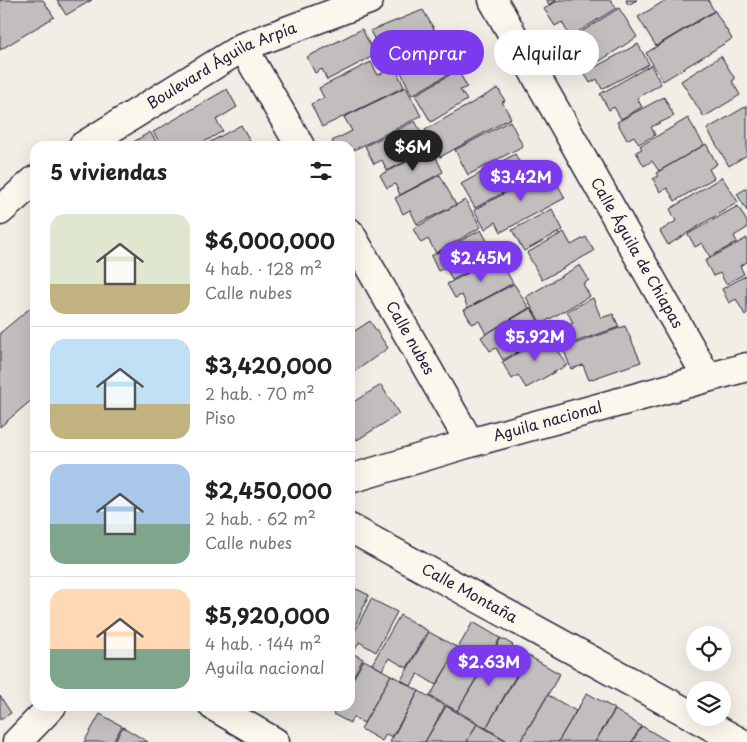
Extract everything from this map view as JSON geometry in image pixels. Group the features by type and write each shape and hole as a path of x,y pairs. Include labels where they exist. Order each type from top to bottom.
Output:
{"street":[{"name":"Boulevard Águila Arpía","path":"91,141 243,47 369,0"},
{"name":"Calle Águila de Chiapas","path":"493,0 707,378"},
{"path":"243,47 297,141"},
{"path":"0,211 30,184"},
{"name":"Calle nubes","path":"355,242 470,443"},
{"name":"Aguila nacional","path":"355,478 470,443 747,367"},
{"name":"Calle Montaña","path":"355,531 686,712"},
{"path":"17,742 47,711"},
{"path":"222,711 275,742"},
{"name":"Calle Montaña","path":"711,726 740,742"}],"building":[{"path":"0,0 43,0 54,17 0,50"},
{"path":"57,0 92,0 66,15"},
{"path":"547,0 557,0 549,5"},
{"path":"559,0 611,0 616,8 581,30 566,30 562,22 555,26 544,9"},
{"path":"626,0 637,0 628,5"},
{"path":"666,0 708,0 714,11 656,46 638,17"},
{"path":"619,8 637,37 599,62 599,30 584,30"},
{"path":"423,10 434,29 432,30 373,30"},
{"path":"715,11 732,39 663,81 646,53"},
{"path":"362,29 370,45 370,58 327,80 322,69 315,73 307,57"},
{"path":"638,44 649,64 602,89 597,79 590,83 585,75 599,75 599,65"},
{"path":"721,56 735,79 732,81 740,95 704,117 681,81"},
{"path":"370,62 370,75 399,75 404,87 322,127 311,104 324,98 319,88"},
{"path":"651,65 661,84 637,98 642,107 621,119 614,107 609,110 600,94"},
{"path":"402,75 447,75 412,95"},
{"path":"449,75 461,75 467,87 460,90 467,100 431,122 415,95"},
{"path":"406,87 421,116 355,149 355,141 332,141 352,131 344,117"},
{"path":"498,88 505,101 502,102 511,118 440,157 425,130"},
{"path":"227,89 237,107 216,120 223,131 206,141 159,141 153,132"},
{"path":"664,97 674,116 651,127 655,135 639,144 634,136 627,140 617,122"},
{"path":"747,106 747,155 729,166 707,129"},
{"path":"688,118 704,145 659,171 652,161 644,166 636,152 642,149 640,146"},
{"path":"415,121 430,149 387,171 382,160 374,164 365,146"},
{"path":"510,121 523,146 468,175 455,150"},
{"path":"241,125 250,141 212,141"},
{"path":"150,132 156,141 135,141"},
{"path":"706,144 717,164 709,169 714,178 675,201 667,188 660,192 653,179 658,176 656,173"},
{"path":"432,149 443,172 400,195 395,184 387,188 380,175"},
{"path":"515,154 523,169 514,175 519,184 475,208 461,184"},
{"path":"549,169 565,198 501,232 496,222 485,229 474,210"},
{"path":"440,175 456,205 417,224 410,210 403,214 395,198"},
{"path":"722,177 738,202 668,245 660,231 676,221 670,209"},
{"path":"747,188 747,211 737,194"},
{"path":"465,200 481,227 436,253 428,239 421,243 413,229"},
{"path":"738,206 747,222 747,228 734,236 737,242 710,257 702,243 695,247 688,234"},
{"path":"552,209 563,230 524,251 512,230"},
{"path":"481,230 496,257 452,280 446,267 438,271 431,256"},
{"path":"564,232 571,245 586,237 594,251 542,280 527,253"},
{"path":"747,238 747,262 740,266 744,274 726,284 720,273 713,276 705,261"},
{"path":"498,257 513,283 468,308 462,295 455,298 447,284"},
{"path":"580,265 589,280 583,284 590,296 541,324 526,297"},
{"path":"747,275 747,313 745,315 736,299 729,303 722,289"},
{"path":"514,284 529,308 486,334 479,321 472,324 464,310"},
{"path":"593,298 601,318 613,314 619,327 575,342 567,326 573,323 567,311"},
{"path":"30,308 30,401 0,427 0,333"},
{"path":"531,308 546,336 503,360 496,348 490,351 481,337"},
{"path":"370,321 388,348 355,371 355,331"},
{"path":"625,326 641,362 589,380 583,365 571,369 563,348"},
{"path":"549,335 567,365 526,388 518,375 512,379 502,362"},
{"path":"381,385 399,414 357,440 355,437 355,401"},
{"path":"355,588 369,595 355,626"},
{"path":"371,599 397,612 376,652 359,642 355,650 355,631"},
{"path":"400,615 428,631 407,668 389,658 382,670 372,664"},
{"path":"473,622 500,638 457,711 430,696"},
{"path":"429,632 458,648 436,685 418,674 411,686 401,680"},
{"path":"501,638 513,645 502,665 517,674 486,728 457,711"},
{"path":"355,655 363,659 355,673"},
{"path":"529,656 560,674 520,742 509,742 486,728"},
{"path":"364,660 391,675 364,723 353,717 350,723 333,714 335,711 355,711 355,675"},
{"path":"391,675 419,691 392,737 386,734 382,741 361,729"},
{"path":"419,691 445,706 425,742 390,742"},
{"path":"587,693 615,709 595,742 558,742"},
{"path":"548,695 576,711 558,742 520,742"},
{"path":"0,696 11,713 0,720"},
{"path":"446,706 477,724 467,742 425,742"},
{"path":"615,710 641,726 632,742 595,742"},
{"path":"100,714 122,726 113,742 84,742"},
{"path":"477,724 507,741 507,742 467,742"},
{"path":"642,726 669,742 632,742"},
{"path":"123,727 148,742 114,742"}]}
